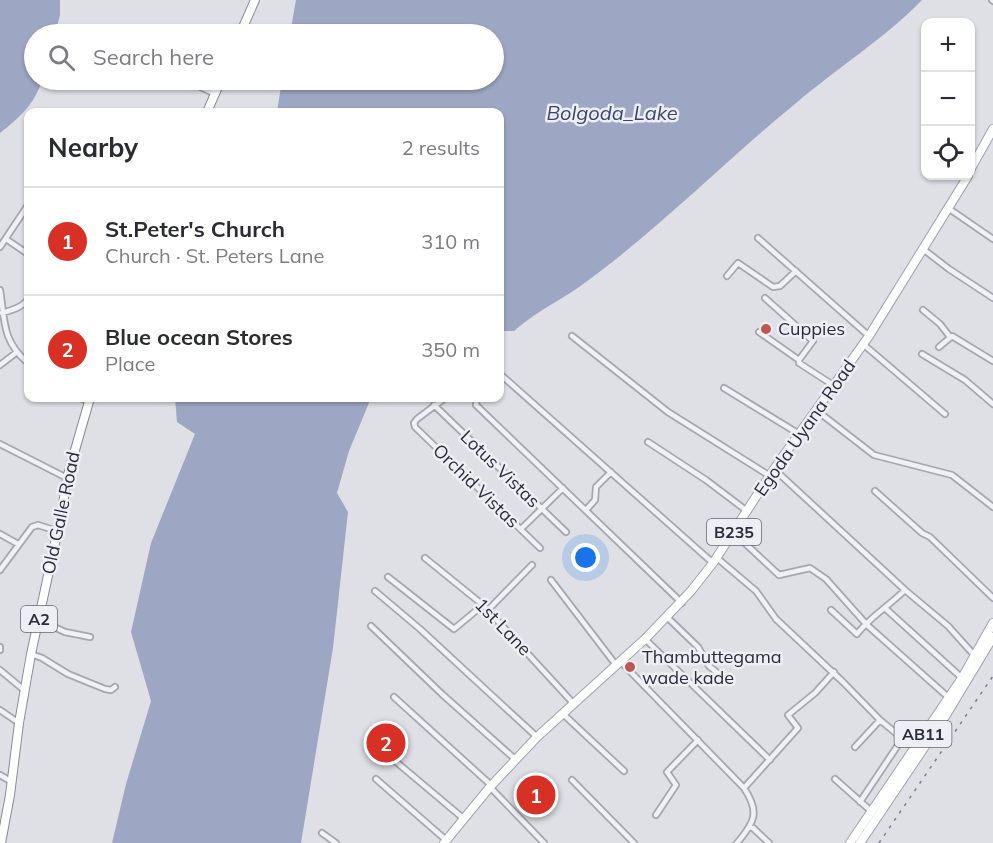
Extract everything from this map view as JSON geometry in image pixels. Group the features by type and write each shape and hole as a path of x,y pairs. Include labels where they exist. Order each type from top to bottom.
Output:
{"main road":[{"path":"244,24 255,0"},
{"path":"209,108 217,90"},
{"path":"975,161 993,129"},
{"name":"Egoda Uyana Road","path":"445,841 537,737 682,603 734,533 772,473 869,336 966,180"},
{"name":"Old Galle Road","path":"1,843 3,814 12,782 24,690 67,477 85,402"},
{"name":"AB11","path":"860,843 948,697 962,678 993,623"},
{"name":"AB11","path":"850,843 971,676 993,637"}],"street":[{"path":"207,90 215,94"},
{"path":"948,208 993,239"},
{"path":"0,247 24,211"},
{"path":"758,238 869,336"},
{"path":"6,239 24,251"},
{"path":"923,249 993,298"},
{"path":"727,276 738,263 773,287 780,286 796,271"},
{"path":"0,290 7,336 24,359"},
{"path":"765,298 813,341 799,360"},
{"path":"2,313 24,304"},
{"path":"923,310 940,324 950,337 952,336 993,361"},
{"path":"759,332 833,386"},
{"path":"572,336 668,412 772,473 948,627 975,656"},
{"path":"939,347 950,337"},
{"path":"863,344 945,414"},
{"path":"0,365 17,352"},
{"path":"922,354 965,380 993,404"},
{"path":"504,378 611,472 715,560 756,591 776,619 834,672 880,720 916,751"},
{"path":"724,388 799,434"},
{"path":"434,405 438,402"},
{"path":"476,402 476,405 682,603"},
{"name":"Orchid Vistas","path":"434,405 414,423 415,427 540,548"},
{"name":"Lotus Vistas","path":"434,405 567,532"},
{"path":"816,410 874,455 952,475 993,507"},
{"path":"648,442 748,511"},
{"path":"0,444 67,477"},
{"path":"586,510 595,500 596,487 611,472"},
{"path":"521,530 563,488"},
{"path":"875,491 922,533 930,537 993,598"},
{"path":"0,570 29,528 34,526 57,531"},
{"path":"734,533 779,575 810,568 826,579 866,623 948,697"},
{"path":"0,534 18,544"},
{"name":"1st Lane","path":"425,558 483,605 573,703"},
{"path":"488,610 532,565"},
{"path":"387,577 454,629 483,605"},
{"path":"551,580 618,663 699,740 744,788 753,802 753,820 750,828 737,843"},
{"path":"831,610 857,634 866,623 886,609 905,590"},
{"path":"375,591 420,629 537,737"},
{"path":"886,609 962,678"},
{"path":"668,618 698,647 709,666 725,679"},
{"path":"39,620 66,632 90,637"},
{"path":"371,626 443,695 516,760"},
{"path":"645,639 770,760"},
{"path":"31,654 62,671 105,689 111,690 115,687"},
{"path":"0,670 24,690"},
{"path":"744,788 798,728 788,715 815,693 834,672"},
{"path":"394,697 491,787 543,843"},
{"path":"0,710 19,723"},
{"path":"562,713 624,771"},
{"path":"855,747 880,720"},
{"path":"369,739 464,819"},
{"path":"860,802 902,739"},
{"path":"656,815 675,788 667,771 699,740"},
{"path":"0,775 12,782"},
{"path":"376,779 445,841"},
{"path":"835,779 871,811"},
{"path":"572,780 634,843"},
{"path":"750,828 753,828 769,843"},
{"path":"322,833 336,843"}],"water":[{"path":"0,0 60,0 58,24 24,24 24,90 38,90 20,116 0,133"},
{"name":"Bolgoda_Lake","path":"296,0 922,0 892,28 769,126 613,261 514,331 504,331 504,108 278,108 280,90 504,90 504,24 292,24"},
{"path":"175,402 369,402 349,451 337,493 348,512 333,648 301,843 112,843 126,784 151,701 131,632 151,543 195,434 177,422"}],"railway":[{"path":"879,843 993,676"}],"place":[{"name":"Cuppies","path":"766,329"},
{"name":"Thambuttegama wade kade","path":"630,667"},
{"name":"Blue ocean Stores","path":"386,743"},
{"name":"St.Peter's Church","path":"536,795"}]}
